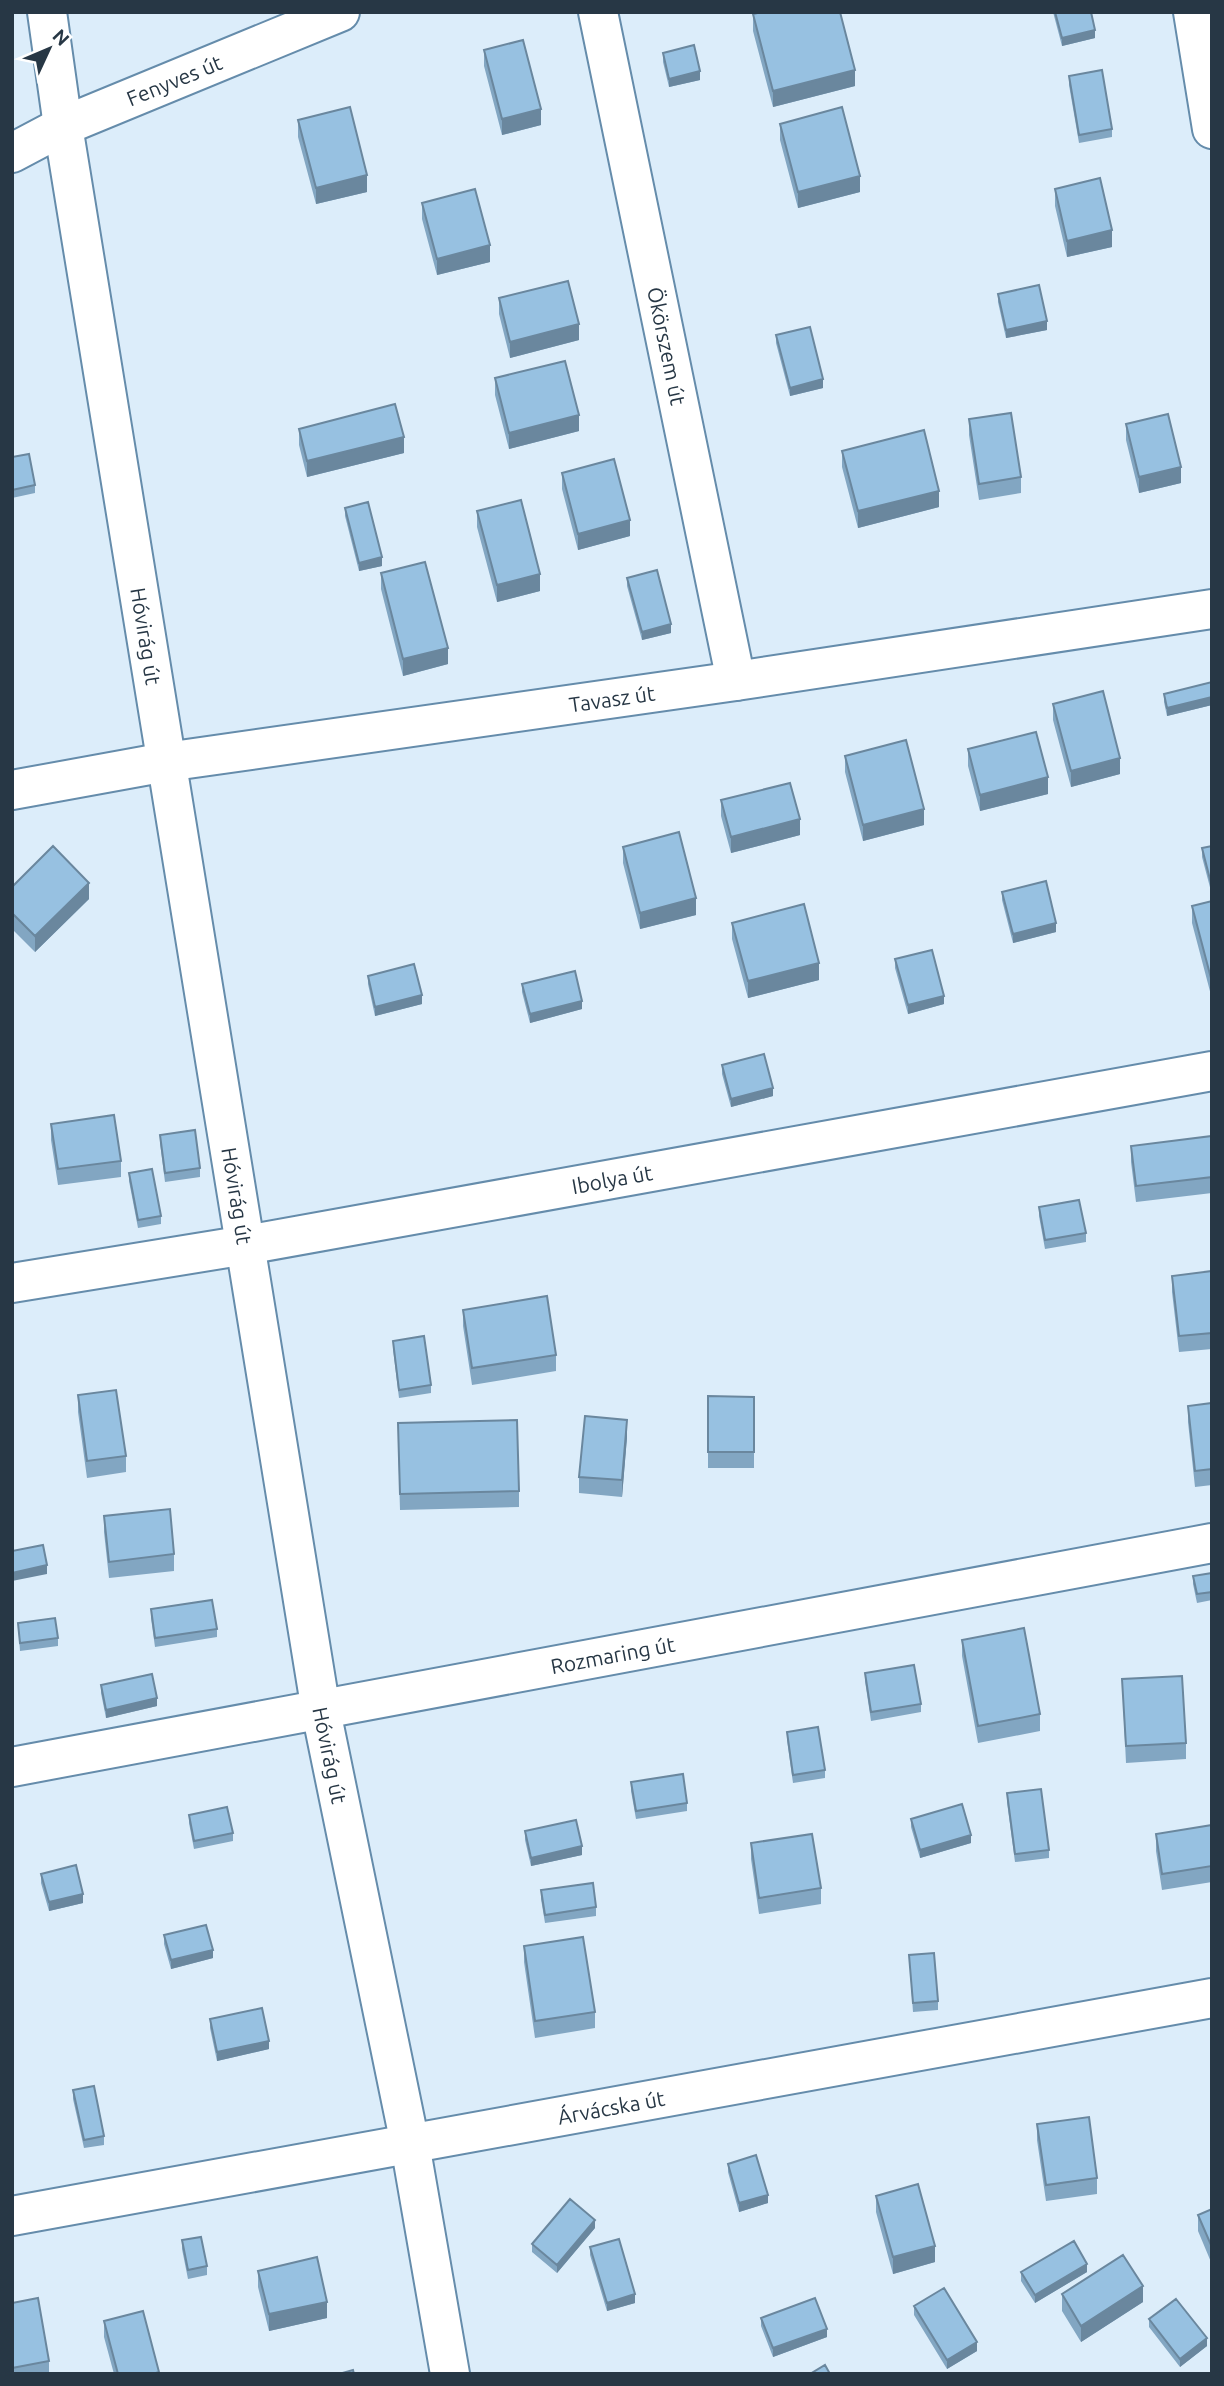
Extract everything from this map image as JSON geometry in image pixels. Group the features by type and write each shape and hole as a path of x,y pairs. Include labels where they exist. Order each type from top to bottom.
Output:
{"street":[{"name":"Hóvirág út","path":"47,12 63,126 321,1711 410,2144 450,2374"},
{"name":"Fenyves út","path":"12,153 63,126 340,12"},
{"name":"Ökörszem út","path":"598,12 736,681"},
{"path":"1194,12 1212,129"},
{"name":"Tavasz út","path":"12,790 166,762 736,681 1212,609"},
{"name":"Ibolya út","path":"12,1283 246,1245 1212,1071"},
{"name":"Rozmaring út","path":"12,1767 1212,1543"},
{"name":"Árvácska út","path":"12,2216 1212,1998"}],"building":[{"path":"840,12 855,70 773,91 753,14"},
{"path":"1055,12 1091,12 1095,30 1062,38"},
{"path":"523,40 541,109 502,119 484,50"},
{"path":"694,45 700,71 669,79 663,53"},
{"path":"1102,70 1112,129 1079,135 1069,76"},
{"path":"350,107 367,175 316,188 298,120"},
{"path":"842,107 860,176 798,192 780,124"},
{"path":"1100,178 1112,230 1067,241 1055,189"},
{"path":"475,189 490,245 437,259 422,203"},
{"path":"568,281 579,324 510,342 499,298"},
{"path":"1039,285 1047,321 1006,330 998,294"},
{"path":"810,327 823,379 790,388 776,335"},
{"path":"565,361 579,415 509,433 495,378"},
{"path":"395,404 404,437 307,461 299,429"},
{"path":"1011,413 1021,477 979,484 969,419"},
{"path":"1168,414 1181,467 1139,477 1126,424"},
{"path":"924,430 939,491 858,511 842,451"},
{"path":"29,454 35,485 12,490 12,457"},
{"path":"614,459 630,520 578,534 562,473"},
{"path":"521,500 540,574 497,585 477,511"},
{"path":"368,502 382,557 359,563 345,508"},
{"path":"425,562 448,648 403,659 381,573"},
{"path":"657,570 671,624 642,632 627,578"},
{"path":"1212,682 1212,697 1167,708 1164,694"},
{"path":"1103,691 1120,758 1071,771 1053,704"},
{"path":"1036,732 1048,777 980,795 968,749"},
{"path":"906,740 924,809 863,825 845,756"},
{"path":"790,783 800,819 731,837 721,800"},
{"path":"679,832 696,898 640,913 623,847"},
{"path":"53,846 89,883 35,936 12,913 12,887"},
{"path":"1212,846 1212,887 1202,848"},
{"path":"1046,881 1056,923 1013,934 1002,892"},
{"path":"1212,901 1212,982 1192,906"},
{"path":"804,904 819,963 748,981 732,923"},
{"path":"932,950 944,996 908,1005 895,959"},
{"path":"414,964 422,995 375,1007 368,976"},
{"path":"575,971 582,1001 530,1014 522,984"},
{"path":"764,1054 773,1088 731,1099 722,1065"},
{"path":"114,1115 121,1161 58,1169 51,1124"},
{"path":"195,1130 200,1168 165,1173 160,1135"},
{"path":"1212,1136 1212,1177 1136,1186 1131,1146"},
{"path":"152,1169 161,1216 138,1220 129,1173"},
{"path":"1079,1200 1086,1233 1045,1240 1039,1207"},
{"path":"1212,1271 1212,1333 1179,1336 1172,1276"},
{"path":"547,1296 556,1355 472,1368 463,1310"},
{"path":"424,1336 431,1385 399,1390 393,1341"},
{"path":"116,1390 126,1456 87,1461 78,1395"},
{"path":"708,1396 754,1397 754,1452 708,1452"},
{"path":"1212,1403 1212,1469 1195,1471 1188,1406"},
{"path":"585,1416 627,1420 622,1480 579,1477"},
{"path":"517,1420 519,1491 400,1494 398,1423"},
{"path":"170,1509 174,1554 109,1562 104,1516"},
{"path":"43,1545 47,1565 12,1573 12,1551"},
{"path":"1212,1573 1212,1592 1197,1594 1193,1576"},
{"path":"212,1600 217,1629 155,1638 151,1609"},
{"path":"55,1618 58,1638 20,1643 18,1623"},
{"path":"1024,1628 1040,1714 978,1726 962,1640"},
{"path":"914,1665 921,1704 871,1712 865,1673"},
{"path":"152,1674 157,1698 106,1710 101,1685"},
{"path":"1182,1676 1186,1743 1126,1746 1122,1679"},
{"path":"818,1727 825,1770 793,1775 787,1732"},
{"path":"683,1774 687,1803 636,1811 631,1782"},
{"path":"1041,1789 1049,1850 1015,1854 1007,1793"},
{"path":"962,1804 971,1835 920,1850 911,1819"},
{"path":"227,1807 233,1833 194,1841 189,1815"},
{"path":"576,1820 582,1846 531,1858 525,1831"},
{"path":"1212,1825 1212,1866 1162,1874 1156,1834"},
{"path":"812,1834 821,1888 759,1898 751,1843"},
{"path":"76,1865 83,1894 49,1902 41,1874"},
{"path":"593,1883 596,1907 545,1915 541,1890"},
{"path":"206,1925 213,1950 171,1960 164,1935"},
{"path":"583,1937 595,2012 535,2021 524,1946"},
{"path":"934,1953 938,2001 913,2003 909,1955"},
{"path":"262,2008 269,2041 217,2052 210,2019"},
{"path":"94,2086 104,2136 84,2140 73,2090"},
{"path":"1089,2117 1097,2178 1046,2185 1037,2124"},
{"path":"756,2155 768,2195 739,2203 728,2164"},
{"path":"918,2184 935,2246 893,2257 876,2196"},
{"path":"570,2199 595,2220 557,2265 532,2244"},
{"path":"1212,2209 1212,2245 1211,2245 1198,2215"},
{"path":"201,2237 207,2266 188,2270 182,2240"},
{"path":"619,2239 635,2294 607,2303 590,2247"},
{"path":"1074,2241 1087,2264 1035,2295 1021,2272"},
{"path":"1123,2255 1143,2286 1081,2326 1062,2294"},
{"path":"317,2257 327,2302 269,2314 258,2271"},
{"path":"944,2288 977,2342 947,2360 914,2306"},
{"path":"38,2298 49,2361 12,2368 12,2303"},
{"path":"815,2298 827,2329 773,2348 761,2318"},
{"path":"1176,2299 1207,2338 1180,2359 1149,2319"},
{"path":"143,2311 159,2372 118,2374 104,2321"},
{"path":"825,2365 830,2374 810,2374"}]}
